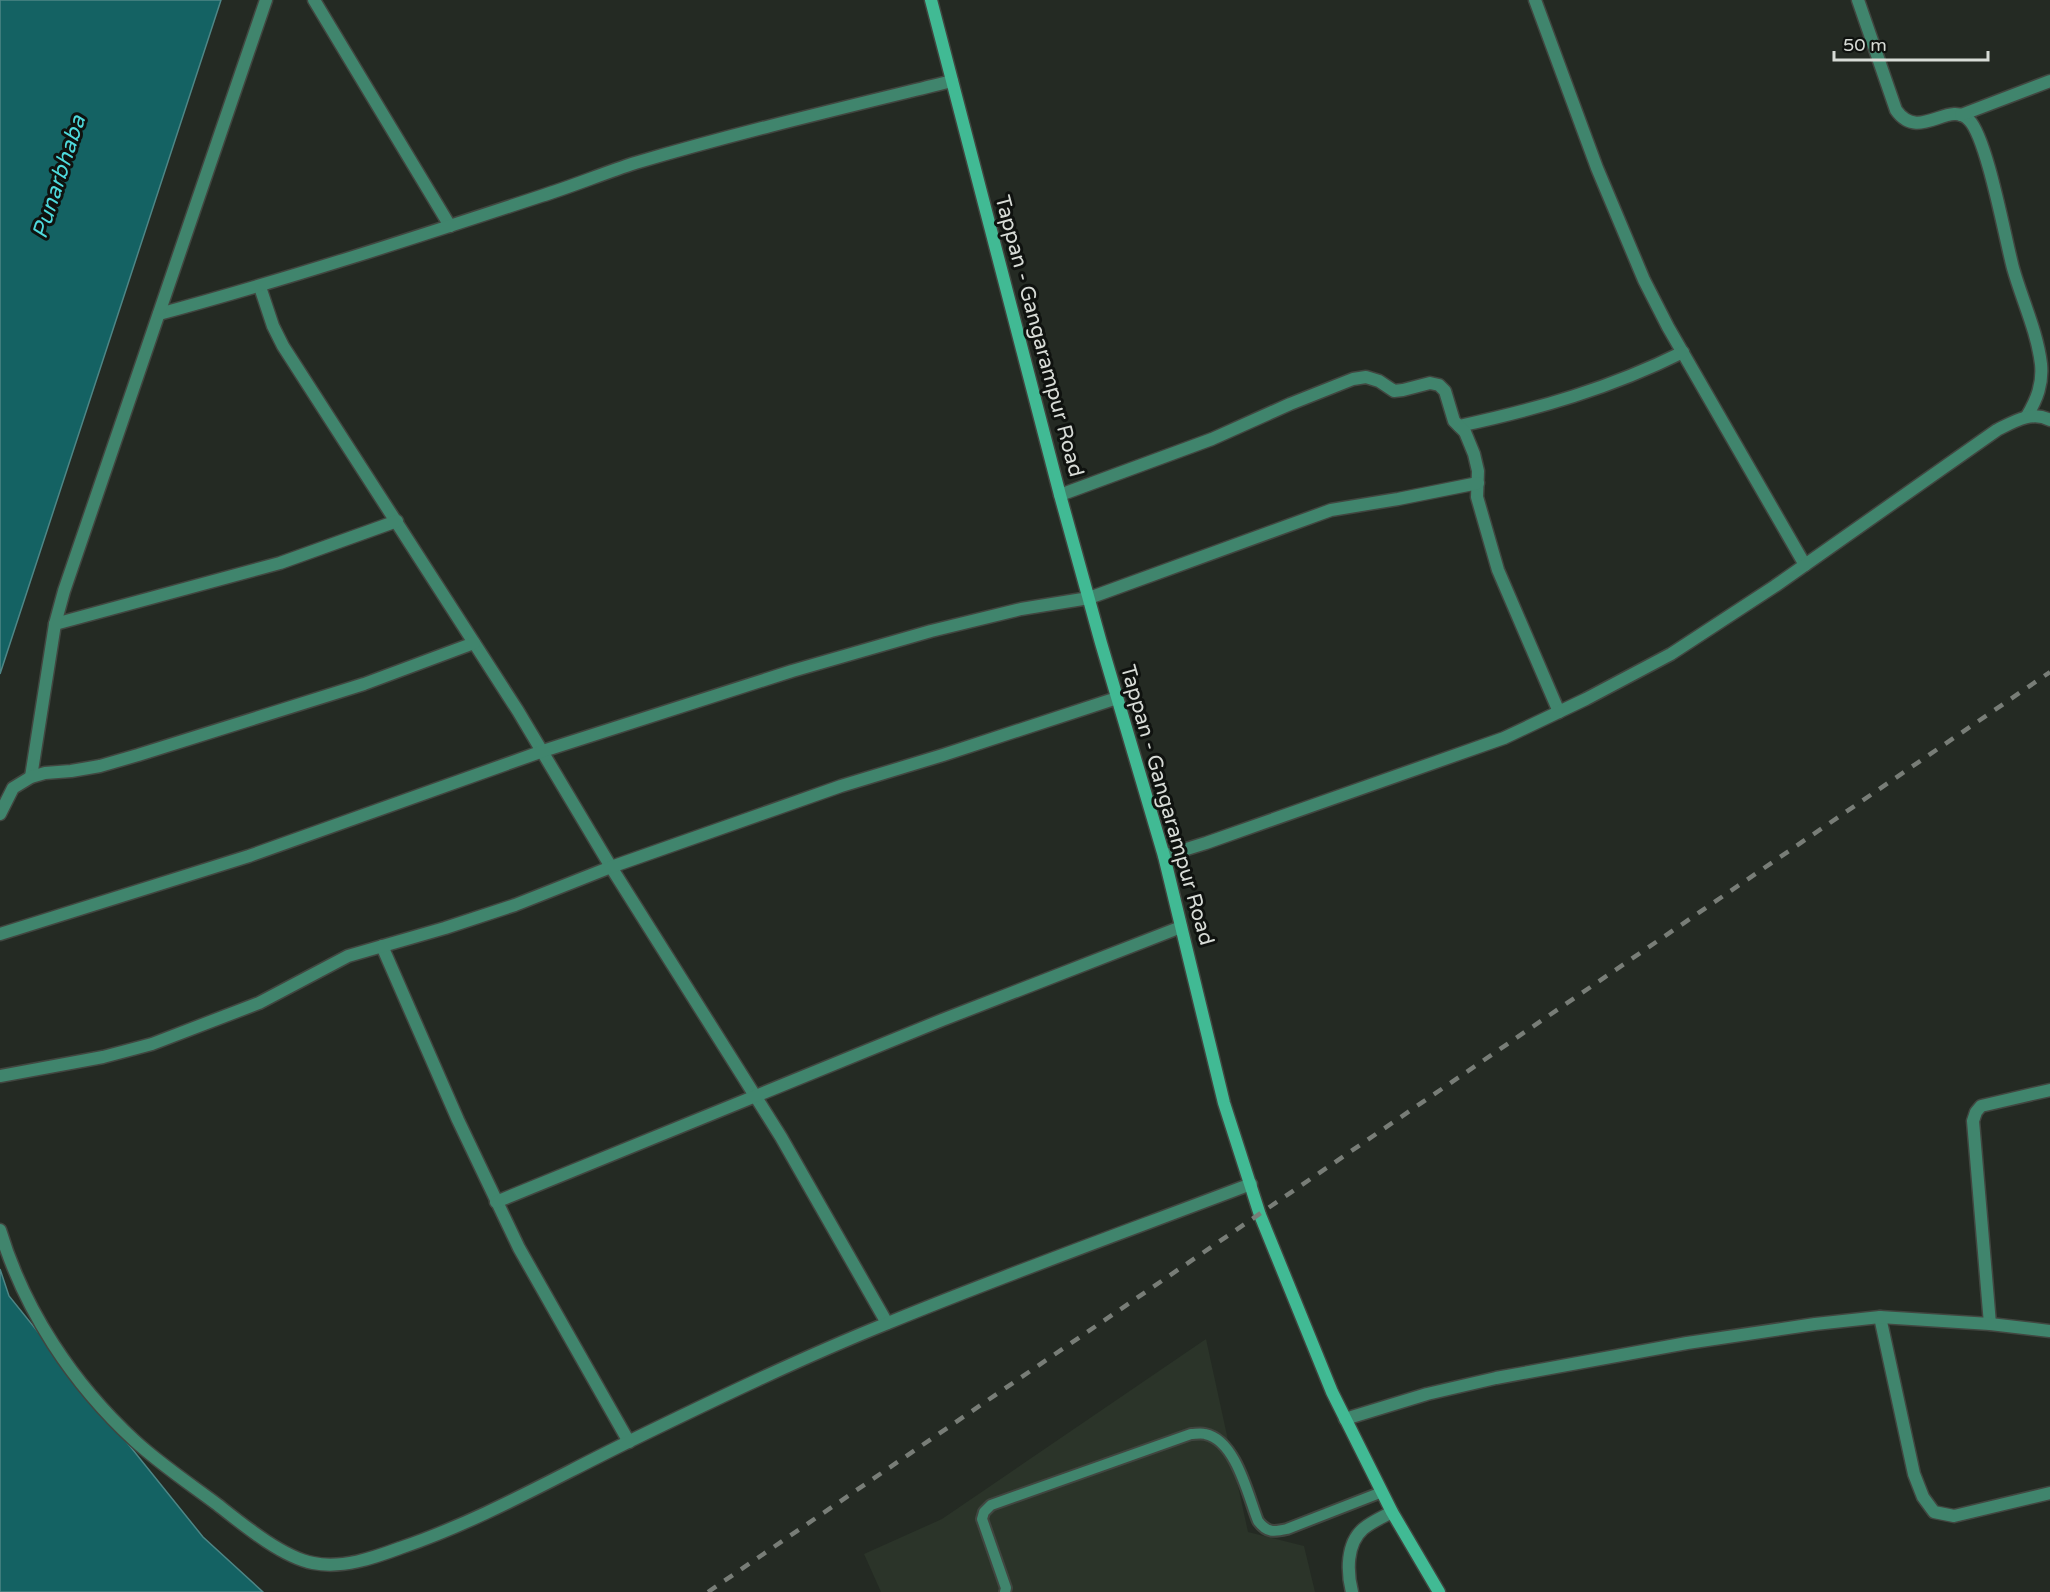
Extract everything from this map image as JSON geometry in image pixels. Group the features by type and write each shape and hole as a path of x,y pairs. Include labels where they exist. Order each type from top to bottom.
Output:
{"main road":[{"name":"Tappan - Gangarampur Road","path":"931,0 1060,495 1164,856 1224,1102 1292,1297 1345,1419 1392,1512 1439,1592"}],"street":[{"path":"31,777 55,624 64,591 266,0"},
{"path":"314,0 450,226"},
{"path":"1535,0 1597,168 1640,270 1668,327 1805,565"},
{"path":"1858,0 1896,110 1901,118 1910,123 1923,123 1951,115 1961,115 2050,81"},
{"path":"159,314 260,287 632,164 952,81"},
{"path":"1961,115 1968,118 1975,128 1983,148 2013,269 2037,344 2041,365 2041,385 2036,401 2027,416"},
{"path":"260,287 273,326 283,346 543,752 610,867 807,1182 887,1323"},
{"path":"1459,426 1510,415 1588,393 1683,352"},
{"path":"1060,495 1212,439 1333,387 1366,377 1379,381 1394,391 1430,383 1439,385 1445,391 1454,421 1465,432 1474,454 1478,471 1477,497 1498,570 1559,712"},
{"path":"1164,856 1504,738 1559,712 1671,654 1805,565 1997,430 2027,416 2044,417 2050,420"},
{"path":"0,934 249,855 543,752 792,671 866,649 1021,609 1089,598 1331,510 1478,483"},
{"path":"55,624 280,563 397,521"},
{"path":"0,814 13,788 31,777 45,772 100,766 138,755 363,684 474,643"},
{"path":"0,1076 103,1057 152,1044 230,1015 287,989 348,956 516,905 610,867 841,786 1117,698"},
{"path":"496,1202 754,1096 1181,927"},
{"path":"382,946 496,1202 558,1321 628,1442"},
{"path":"1990,1324 1973,1121 1981,1106 2050,1090"},
{"path":"0,1230 21,1289 63,1359 102,1408 138,1443 256,1535 312,1563 341,1564 370,1559 440,1535 628,1442 887,1323 1251,1184"},
{"path":"1880,1317 1914,1473 1923,1497 1934,1512 1954,1516 2050,1493"},
{"path":"1345,1419 1427,1394 1496,1378 1749,1333 1880,1317 1990,1324 2050,1331"},
{"path":"1352,1592 1349,1561 1355,1538 1364,1527 1392,1512"}],"lane":[{"path":"1005,1592 1003,1577 982,1519 984,1512 991,1505 1191,1434 1206,1434 1220,1441 1229,1451 1258,1521 1263,1528 1271,1532 1287,1529 1382,1492"}],"shaded area":[{"path":"1206,1339 1248,1532 1304,1546 1315,1592 881,1592 864,1554 942,1519"}],"water":[{"name":"Punarbhaba","path":"0,0 221,0 0,674"},
{"path":"0,1269 9,1296 203,1537 263,1592 0,1592"}],"railway":[{"path":"708,1592 2050,672"}]}
